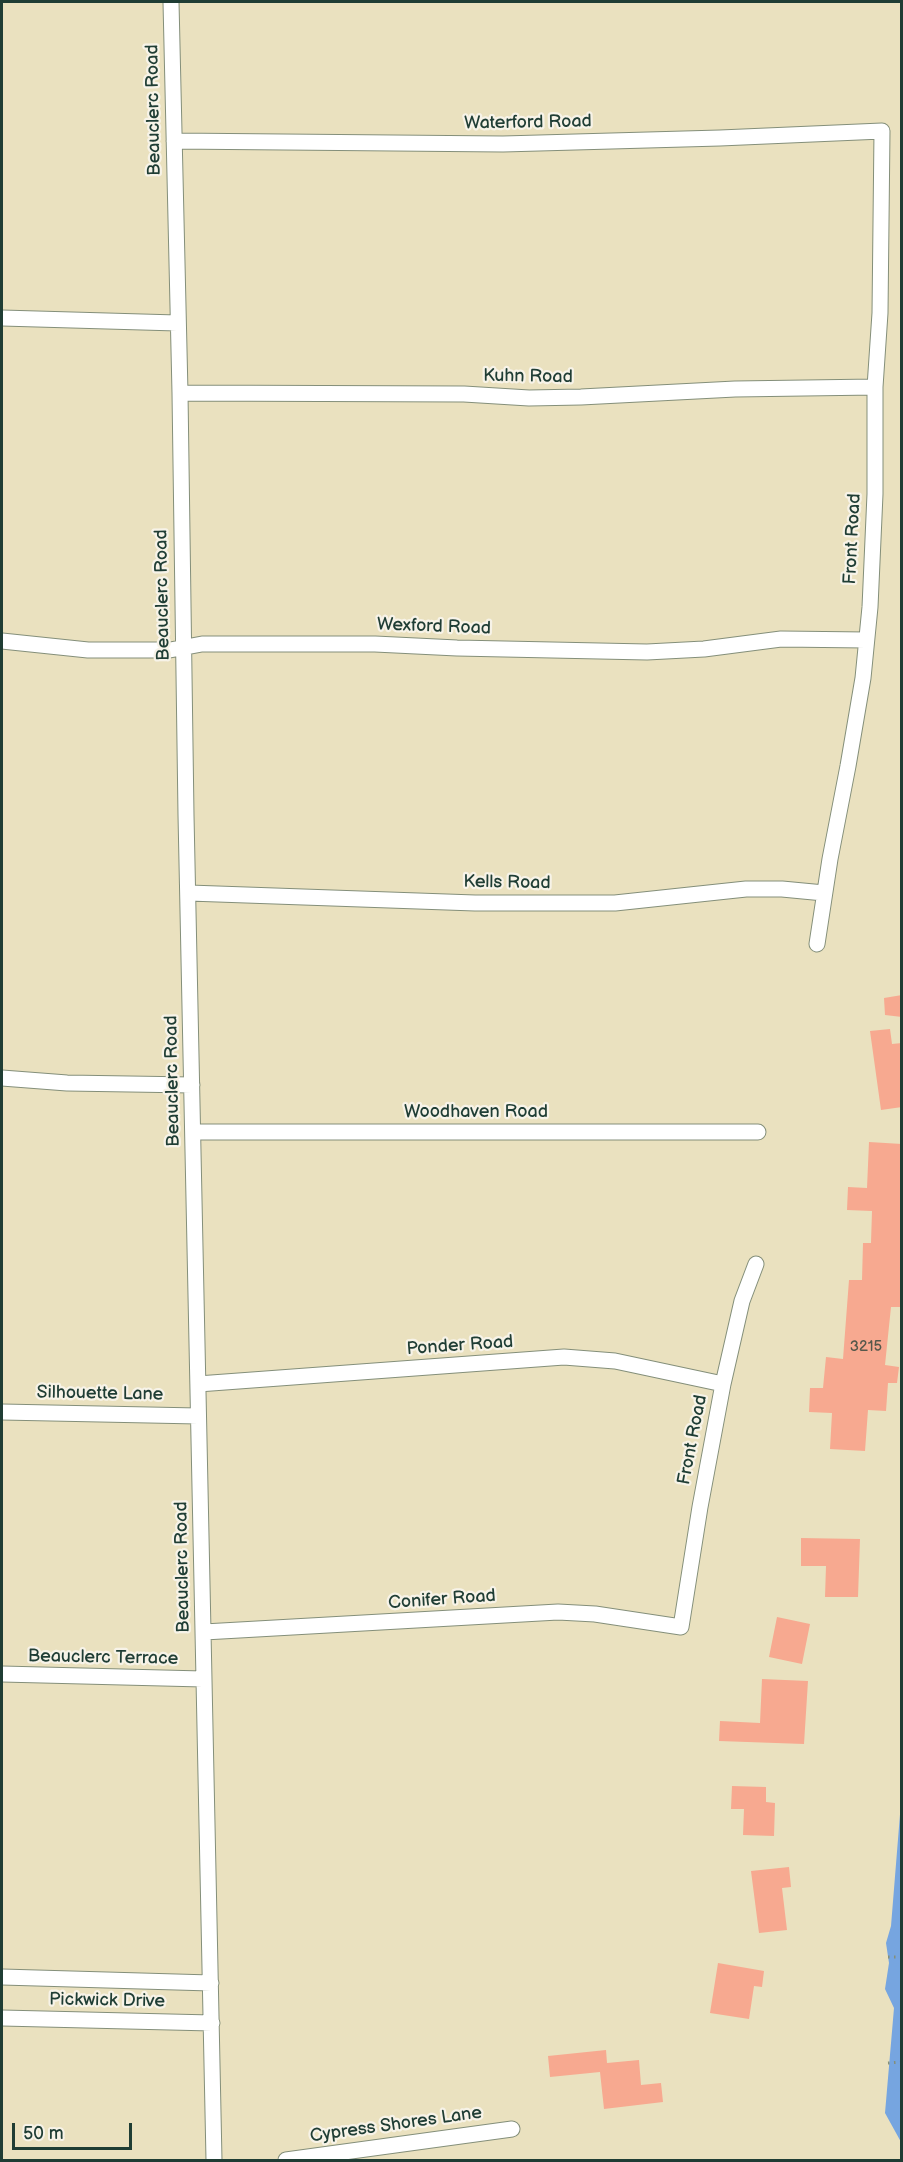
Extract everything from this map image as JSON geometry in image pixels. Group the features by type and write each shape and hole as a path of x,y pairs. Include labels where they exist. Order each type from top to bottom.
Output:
{"street":[{"name":"Beauclerc Road","path":"171,2 214,2160"},
{"name":"Waterford Road","path":"174,141 513,144 882,130"},
{"name":"Front Road","path":"817,944 824,893 854,736 870,608 880,313 882,130"},
{"path":"2,318 177,323"},
{"name":"Kuhn Road","path":"180,393 452,394 581,398 735,389 876,387"},
{"name":"Wexford Road","path":"2,640 88,650 170,650 202,644 375,644 647,652 704,649 781,639 866,639"},
{"name":"Kells Road","path":"189,893 475,903 615,903 746,889 782,889 824,893"},
{"path":"2,1078 67,1083 192,1085"},
{"name":"Woodhaven Road","path":"193,1132 758,1132"},
{"name":"Front Road","path":"681,1627 723,1384 742,1301 756,1264"},
{"name":"Ponder Road","path":"198,1384 564,1357 615,1361 723,1384"},
{"name":"Silhouette Lane","path":"2,1412 198,1416"},
{"name":"Conifer Road","path":"204,1632 558,1612 595,1614 681,1627"},
{"name":"Beauclerc Terrace","path":"2,1674 203,1679"},
{"name":"Pickwick Drive","path":"2,1977 211,1983"},
{"name":"Pickwick Drive","path":"2,2018 212,2023"},
{"name":"Cypress Shores Lane","path":"286,2160 512,2129"}],"path":[{"path":"888,1957 902,1957"},
{"path":"888,2063 902,2062"}],"water":[{"path":"901,1802 901,2142 885,2113 894,2008 885,1989 889,1963 886,1943 891,1926"}],"building":[{"path":"902,995 902,1017 885,1015 884,998"},
{"path":"890,1029 892,1044 902,1043 902,1107 881,1110 870,1031"},
{"path":"869,1142 902,1144 902,1307 891,1307 885,1365 899,1367 897,1383 888,1383 886,1411 868,1410 865,1451 830,1449 832,1413 809,1412 810,1388 823,1388 826,1357 843,1359 849,1280 862,1280 863,1243 871,1243 872,1211 847,1210 848,1187 867,1188"},
{"path":"801,1538 860,1539 858,1597 825,1597 826,1566 801,1566"},
{"path":"777,1617 810,1624 802,1664 769,1657"},
{"path":"762,1679 808,1681 804,1744 719,1741 720,1721 760,1723"},
{"path":"732,1786 766,1787 766,1802 775,1803 774,1836 743,1835 744,1809 731,1809"},
{"path":"789,1867 791,1887 782,1888 787,1930 759,1933 751,1871"},
{"path":"718,1963 764,1971 762,1987 754,1986 749,2019 710,2013"},
{"path":"606,2050 607,2063 639,2060 641,2085 661,2083 663,2102 604,2109 600,2072 550,2077 548,2056"}]}
